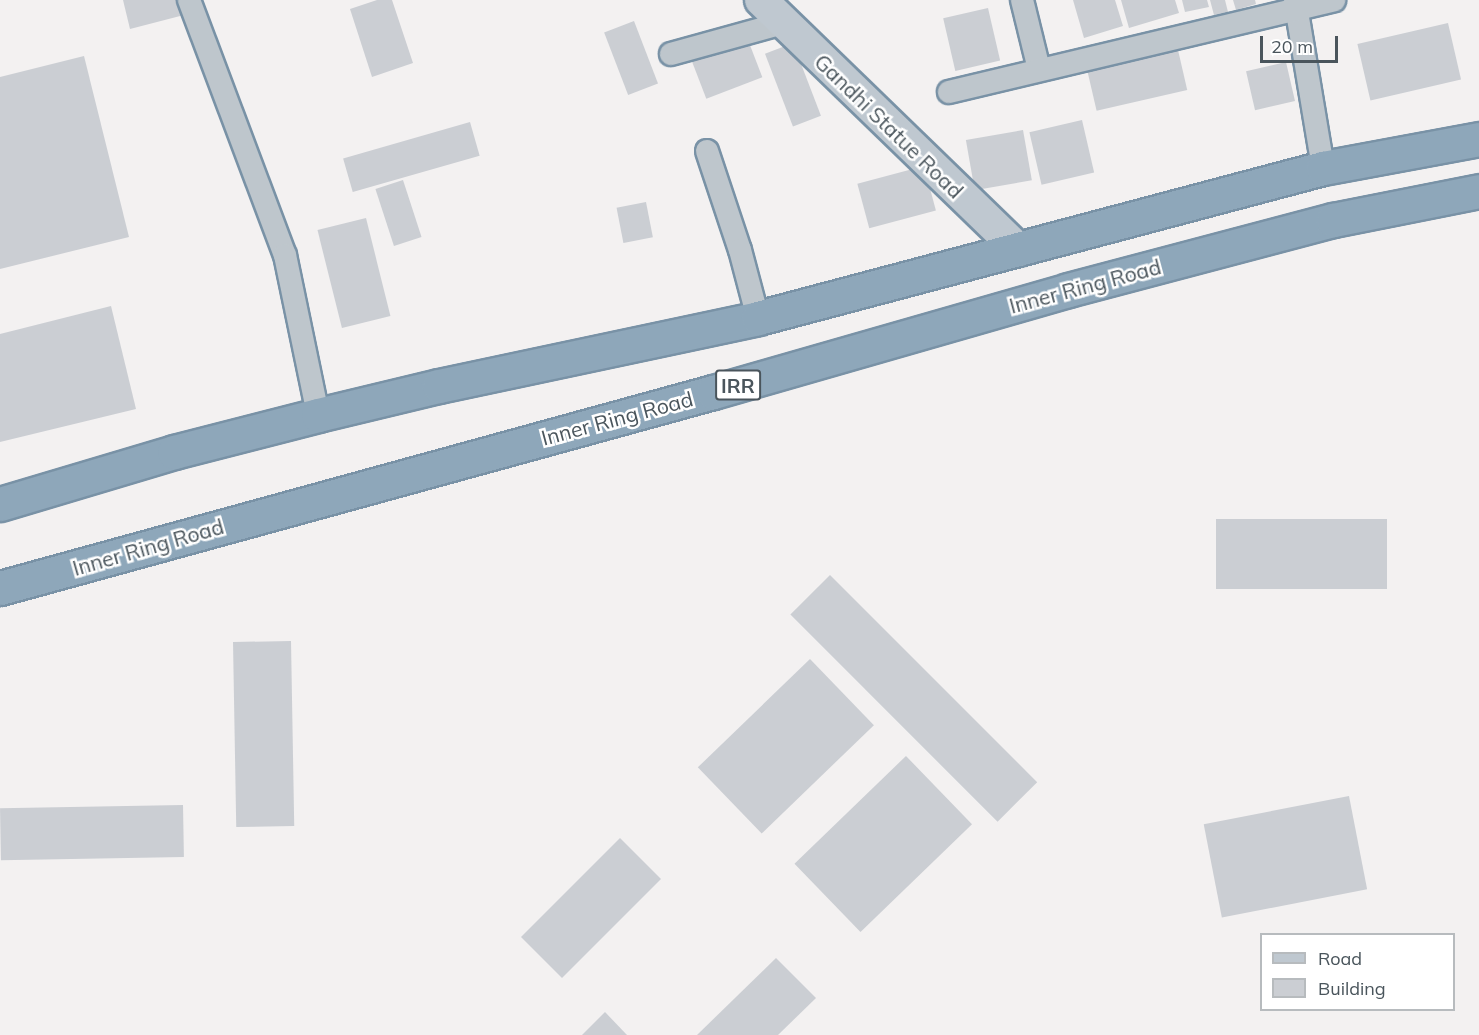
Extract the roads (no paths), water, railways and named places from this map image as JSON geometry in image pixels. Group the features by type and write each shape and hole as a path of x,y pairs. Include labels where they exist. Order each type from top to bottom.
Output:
{"highway":[{"path":"0,504 174,452 318,415 439,386 758,318 1323,168 1479,139"},
{"name":"Inner Ring Road","path":"0,588 713,392 1080,287 1333,220 1479,191"}],"street":[{"path":"189,0 285,255 318,415"},
{"name":"Gandhi Statue Road","path":"761,0 1019,250"},
{"path":"1022,0 1039,69"},
{"path":"949,92 1296,5 1334,0"},
{"path":"1296,5 1323,168"},
{"path":"671,54 783,23"},
{"path":"707,151 740,250 758,318"}]}
